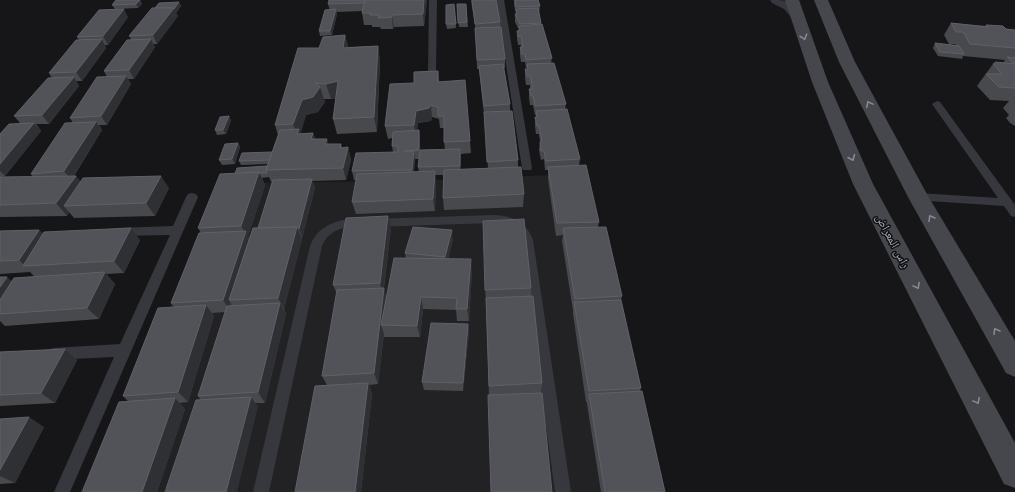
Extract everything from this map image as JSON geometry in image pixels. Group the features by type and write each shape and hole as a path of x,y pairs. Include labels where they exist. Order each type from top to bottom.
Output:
{"street":[{"path":"777,0 794,7"},
{"path":"821,0 847,62 918,197 1015,365"},
{"name":"راس المعراض","path":"794,7 820,82 863,184 1015,473"}],"lane":[{"path":"432,71 433,0"},
{"path":"500,0 526,168"},
{"path":"937,104 1015,213"},
{"path":"62,492 192,197"},
{"path":"918,197 1007,202"},
{"path":"260,492 316,246 322,234 328,229 343,224 493,219 503,219 512,222 520,227 525,233 527,240 564,492"},
{"path":"108,233 178,230"},
{"path":"39,354 125,350"}],"shaded area":[{"path":"581,174 661,492 93,492 221,183 402,181"}],"building":[{"path":"116,0 140,0 136,4 112,5"},
{"path":"329,0 365,0 364,3 328,4"},
{"path":"365,0 424,0 423,14 392,15 392,17 378,18 379,15 362,13"},
{"path":"472,0 496,0 500,22 475,24"},
{"path":"515,0 538,0 540,6 516,7"},
{"path":"179,2 174,9 155,8 159,3"},
{"path":"454,4 456,24 446,24 446,5"},
{"path":"457,4 466,4 467,22 458,23"},
{"path":"152,8 174,8 153,35 129,36"},
{"path":"538,8 541,23 520,24 515,14 517,14 516,9"},
{"path":"124,9 103,36 77,37 99,10"},
{"path":"336,9 330,31 319,31 325,10"},
{"path":"951,23 988,27 986,25 1003,26 1006,29 1015,30 1015,48 970,44 963,32 956,32"},
{"path":"542,24 552,58 526,60 525,54 522,54 520,47 523,47 521,36 518,37 517,31 520,30 519,26"},
{"path":"501,27 505,59 477,60 475,28"},
{"path":"345,35 343,48 378,46 374,117 333,119 338,81 326,84 315,83 320,87 313,97 302,100 293,124 275,125 298,48 319,48 323,37"},
{"path":"102,39 76,72 49,73 76,40"},
{"path":"151,39 129,70 104,71 127,40"},
{"path":"935,43 959,46 964,54 940,52"},
{"path":"1007,57 1015,58 1015,88 999,87 986,74 1002,74 993,64 996,62 1014,64"},
{"path":"554,63 566,104 535,106 533,96 531,96 529,89 533,89 530,76 527,76 525,69 528,69 527,64"},
{"path":"503,64 510,104 484,106 479,66"},
{"path":"438,71 438,82 465,80 470,141 444,142 444,116 438,116 438,107 431,105 429,108 416,111 414,125 385,126 390,84 414,83 414,72"},
{"path":"126,76 101,116 70,118 97,77"},
{"path":"74,77 42,115 14,116 48,78"},
{"path":"567,109 580,159 546,161 544,151 541,151 540,142 542,141 539,126 537,126 535,117 537,117 536,111"},
{"path":"512,111 518,160 487,162 484,112"},
{"path":"229,116 223,130 215,130 220,117"},
{"path":"96,122 64,171 31,174 65,123"},
{"path":"34,123 0,164 0,134 9,124"},
{"path":"299,129 297,134 313,133 311,139 327,139 325,144 341,144 340,148 348,147 343,168 266,170 280,130"},
{"path":"419,130 419,150 404,151 414,151 412,170 352,171 356,153 398,152 398,146 392,146 393,132"},
{"path":"238,143 232,159 219,160 225,144"},
{"path":"460,149 460,166 418,167 420,150"},
{"path":"272,152 269,160 239,161 242,153"},
{"path":"586,165 599,222 557,223 548,167"},
{"path":"267,166 267,173 259,172 235,174 237,168"},
{"path":"521,167 524,194 443,198 444,170"},
{"path":"435,171 433,199 352,202 357,174"},
{"path":"259,172 241,226 198,228 220,174"},
{"path":"76,176 56,203 0,205 0,177"},
{"path":"161,176 146,203 64,206 83,178"},
{"path":"312,179 299,229 297,227 258,228 273,180"},
{"path":"388,216 380,283 333,285 346,218"},
{"path":"524,219 531,288 485,290 483,221"},
{"path":"297,227 278,298 229,300 253,228"},
{"path":"413,227 452,230 445,257 405,253"},
{"path":"606,227 622,296 575,299 563,228"},
{"path":"131,228 114,261 23,266 44,232"},
{"path":"39,230 19,260 0,261 0,231"},
{"path":"246,231 223,300 171,303 199,233"},
{"path":"394,258 471,259 467,309 456,309 457,298 421,297 417,326 381,325"},
{"path":"105,272 87,308 0,314 0,300 14,278"},
{"path":"0,277 7,277 0,287"},
{"path":"384,288 374,373 322,376 337,290"},
{"path":"533,296 542,383 489,386 486,298"},
{"path":"621,300 641,388 589,391 574,302"},
{"path":"280,303 258,392 198,396 227,306"},
{"path":"206,305 178,392 123,396 158,308"},
{"path":"431,323 468,324 463,383 422,382"},
{"path":"65,349 41,393 0,395 0,352"},
{"path":"368,383 355,492 295,492 315,386"},
{"path":"642,391 665,492 605,492 589,394"},
{"path":"542,393 552,492 491,492 488,395"},
{"path":"251,397 226,492 165,492 196,400"},
{"path":"175,398 142,492 82,492 119,402"},
{"path":"29,417 0,470 0,419"}]}
